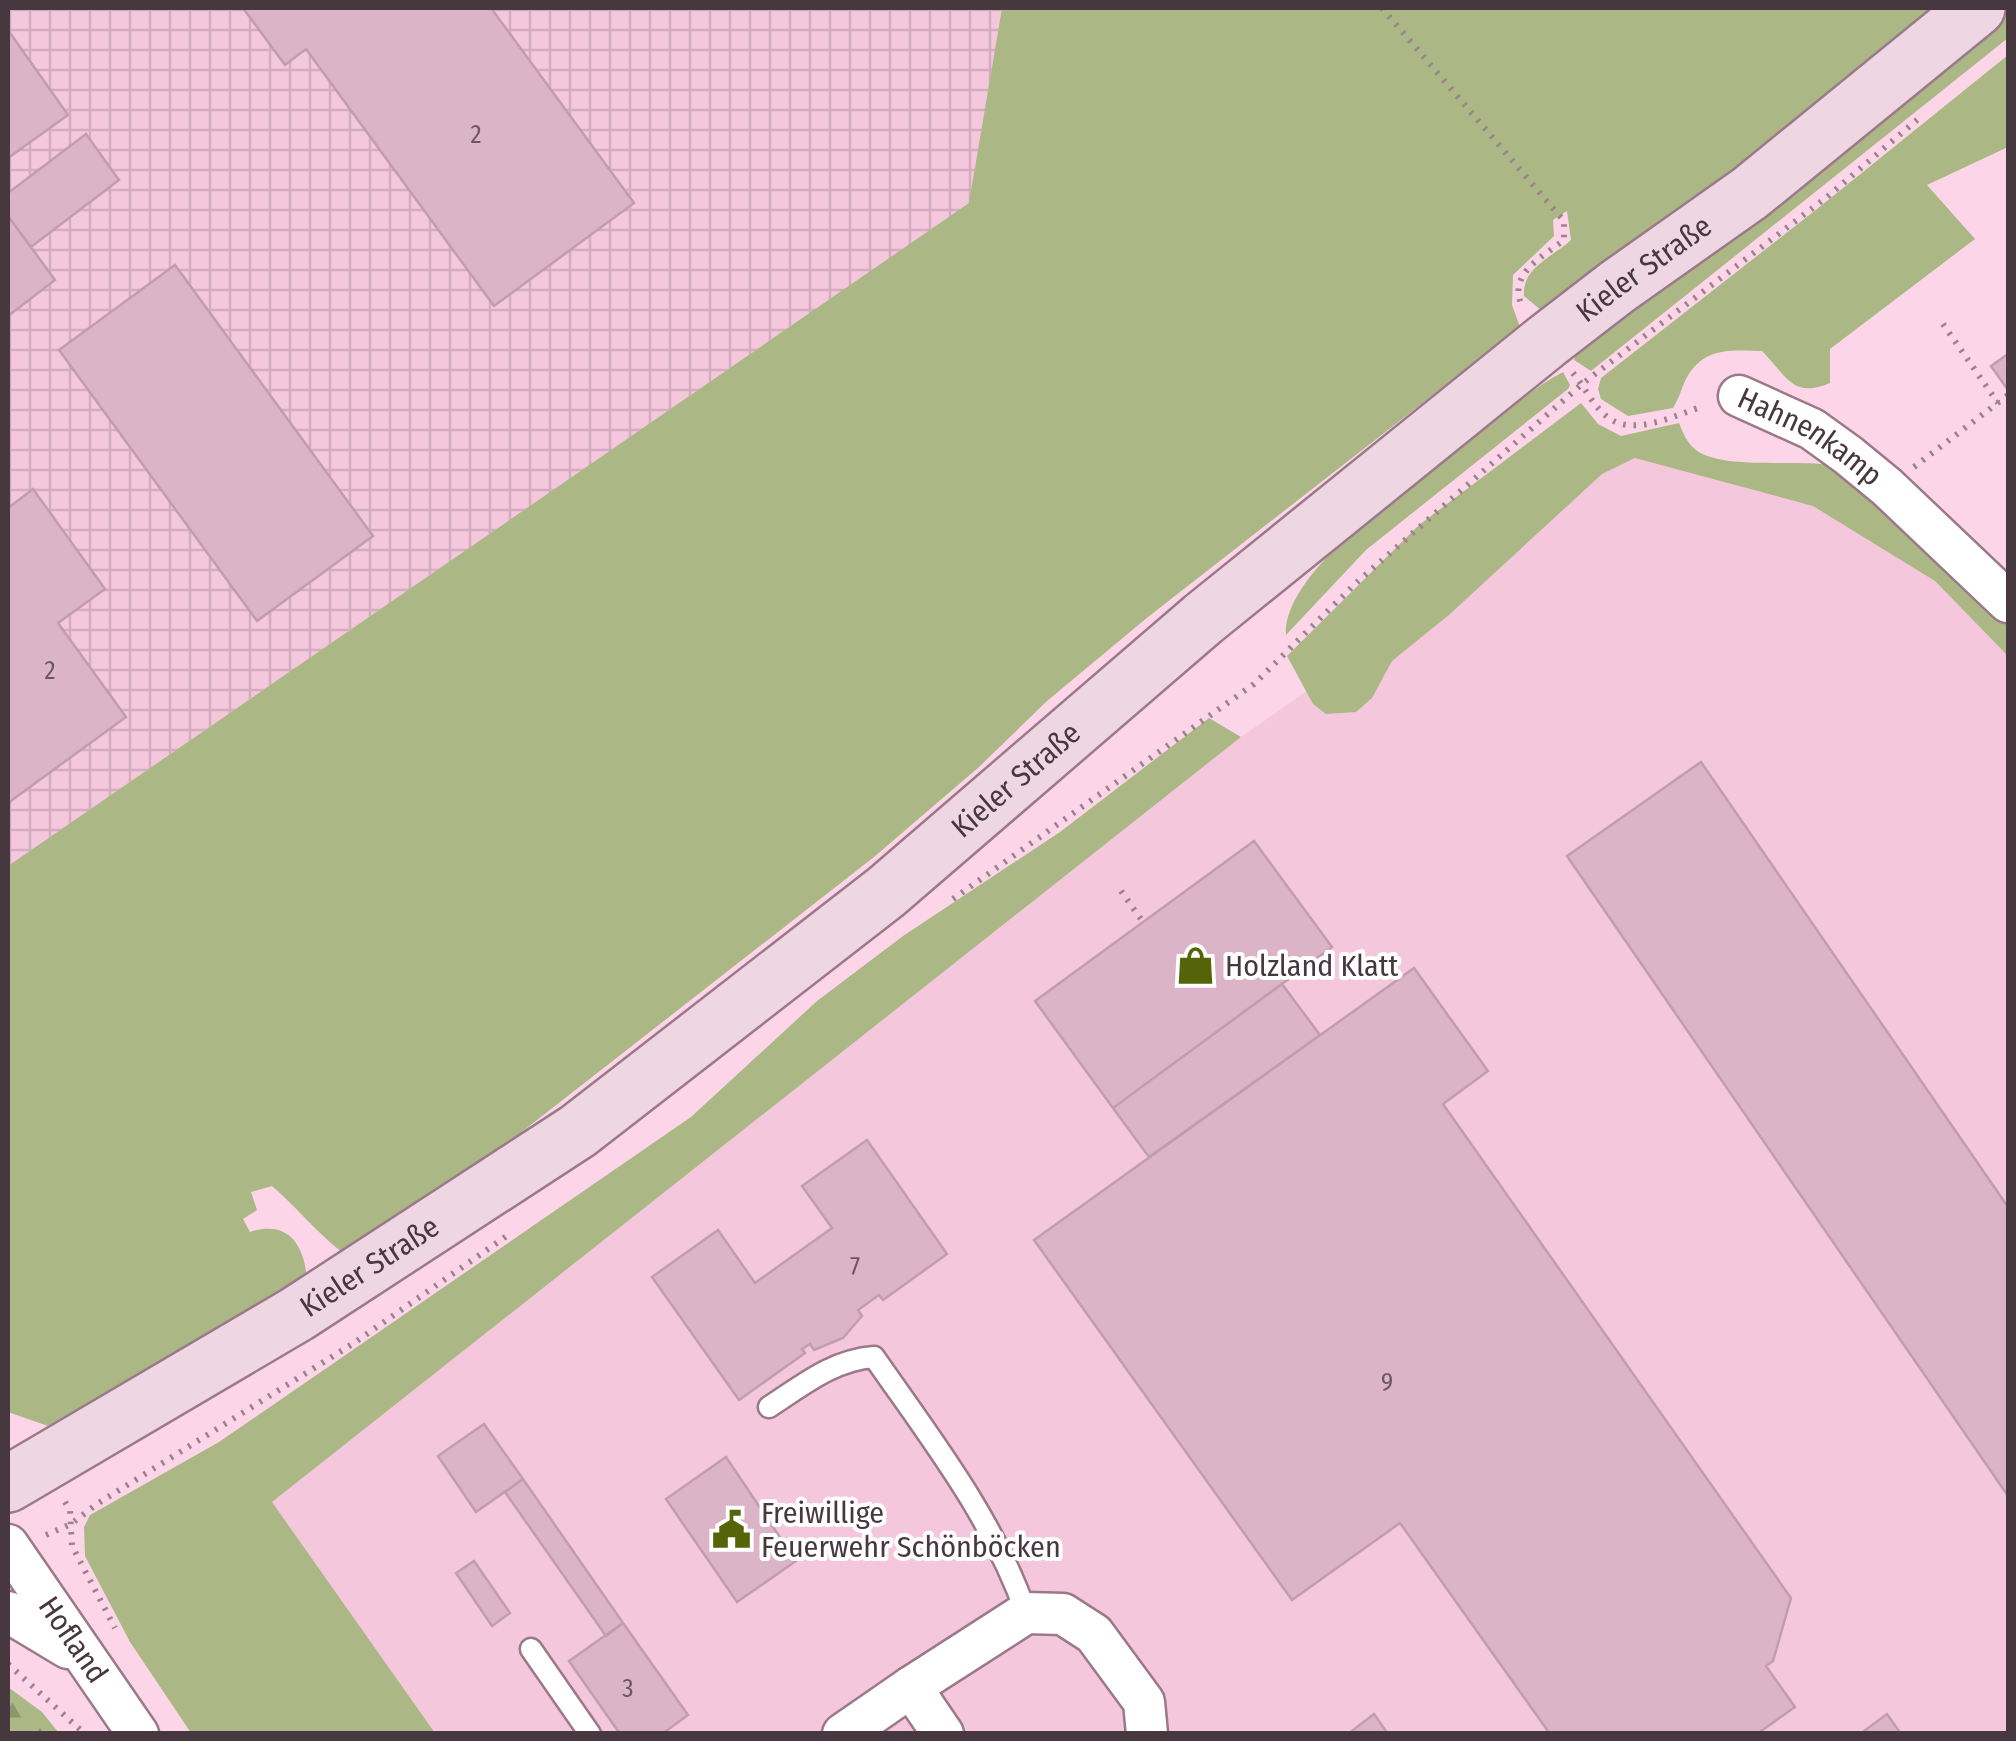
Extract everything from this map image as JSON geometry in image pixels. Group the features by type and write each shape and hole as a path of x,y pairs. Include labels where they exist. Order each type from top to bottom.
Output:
{"main road":[{"name":"Kieler Straße","path":"25,1475 297,1314 578,1131 886,892 1203,619 1547,341 1750,193 1978,8"}],"street":[{"name":"Hahnenkamp","path":"1739,396 1812,429 1887,487 2008,602"},
{"name":"Hofland","path":"8,1545 138,1734"},
{"path":"8,1612 84,1658"},
{"path":"843,1734 1026,1612 1063,1614 1094,1634 1144,1702 1147,1734"},
{"path":"912,1686 944,1734"}],"lane":[{"path":"769,1407 830,1367 874,1357 968,1493 999,1546 1026,1612"},
{"path":"532,1649 590,1734"}],"path":[{"name":"Hahnenkamp","path":"1382,8 1564,221 1564,240 1526,269 1516,295 1608,418 1630,425 1660,420 1739,396"},
{"path":"946,904 1254,684 1355,584 1582,384 1828,196 1933,107"},
{"path":"1943,324 1998,403"},
{"path":"1887,487 2008,395"},
{"path":"1122,891 1143,922"},
{"path":"72,1524 354,1343 518,1228"},
{"path":"25,1475 70,1510 72,1546 120,1638"},
{"path":"8,1664 86,1734"}],"shaded area":[{"path":"8,8 1002,8 970,203 8,866"},
{"path":"1613,444 1806,487 1924,566 2008,641 2008,1733 435,1733 272,1502 1241,737 1301,695"}],"green space":[{"path":"1002,8 1951,8 1738,178 1542,311 1524,296 1528,277 1571,240 1567,211 1553,220 1554,236 1513,275 1512,305 1520,327 1148,617 1047,701 979,767 874,857 514,1138 390,1228 346,1255 272,1186 251,1192 257,1210 243,1219 250,1232 275,1229 292,1238 302,1255 307,1279 48,1426 8,1412 8,866 969,203"},
{"path":"2005,8 2008,38 1591,371 1574,360 1576,354 1770,206"},
{"path":"2008,55 2008,147 1927,185 1975,239 1830,349 1830,383 1798,386 1762,351 1728,351 1700,361 1686,379 1673,408 1628,416 1601,399 1601,378"},
{"path":"1563,372 1570,385 1568,389 1366,550 1286,635 1288,617 1312,574 1357,527"},
{"path":"1581,403 1598,424 1621,436 1679,423 1690,444 1708,456 1741,462 1830,465 2008,613 2008,656 1935,581 1813,506 1635,458 1602,474 1450,614 1392,661 1372,698 1356,712 1326,714 1313,704 1287,656 1419,525"},
{"path":"1209,718 1241,737 272,1502 435,1733 191,1733 130,1642 85,1556 84,1527 90,1515 219,1442 691,1117 817,1001 903,936 1060,832"},
{"path":"8,1687 42,1712 59,1733 8,1733"}],"building":[{"path":"243,8 491,8 634,203 494,306 306,49 285,65"},
{"path":"8,30 68,115 8,158"},
{"path":"86,134 119,180 31,247 8,216 8,193"},
{"path":"8,216 55,280 8,316"},
{"path":"175,265 373,536 257,621 59,350"},
{"path":"2008,354 2008,390 1991,366"},
{"path":"33,489 105,589 58,623 126,717 8,803 8,508"},
{"path":"1701,762 2008,1207 2008,1496 1567,856"},
{"name":"Holzland Klatt","path":"1254,841 1332,947 1113,1108 1035,1001"},
{"path":"1414,968 1488,1071 1443,1104 1791,1598 1773,1661 1766,1666 1795,1707 1757,1734 1550,1734 1400,1523 1292,1600 1034,1240"},
{"path":"1282,984 1320,1035 1149,1157 1113,1108"},
{"path":"867,1140 947,1254 883,1300 879,1295 858,1310 862,1316 843,1338 814,1350 810,1344 802,1349 805,1353 739,1400 652,1277 718,1230 755,1283 832,1228 802,1186"},
{"path":"484,1424 523,1479 476,1512 438,1456"},
{"name":"Freiwillige Feuerwehr Schönböcken","path":"726,1457 796,1561 737,1602 666,1499"},
{"path":"523,1479 623,1623 606,1636 505,1492"},
{"path":"474,1561 510,1613 492,1626 456,1573"},
{"path":"623,1623 688,1715 662,1734 620,1734 569,1661"},
{"path":"1374,1714 1388,1734 1348,1734"},
{"path":"1887,1714 1901,1734 1860,1734"}],"place":[{"name":"Holzland Klatt","path":"1195,966"},
{"name":"Freiwillige Feuerwehr Schönböcken","path":"731,1530"}]}
